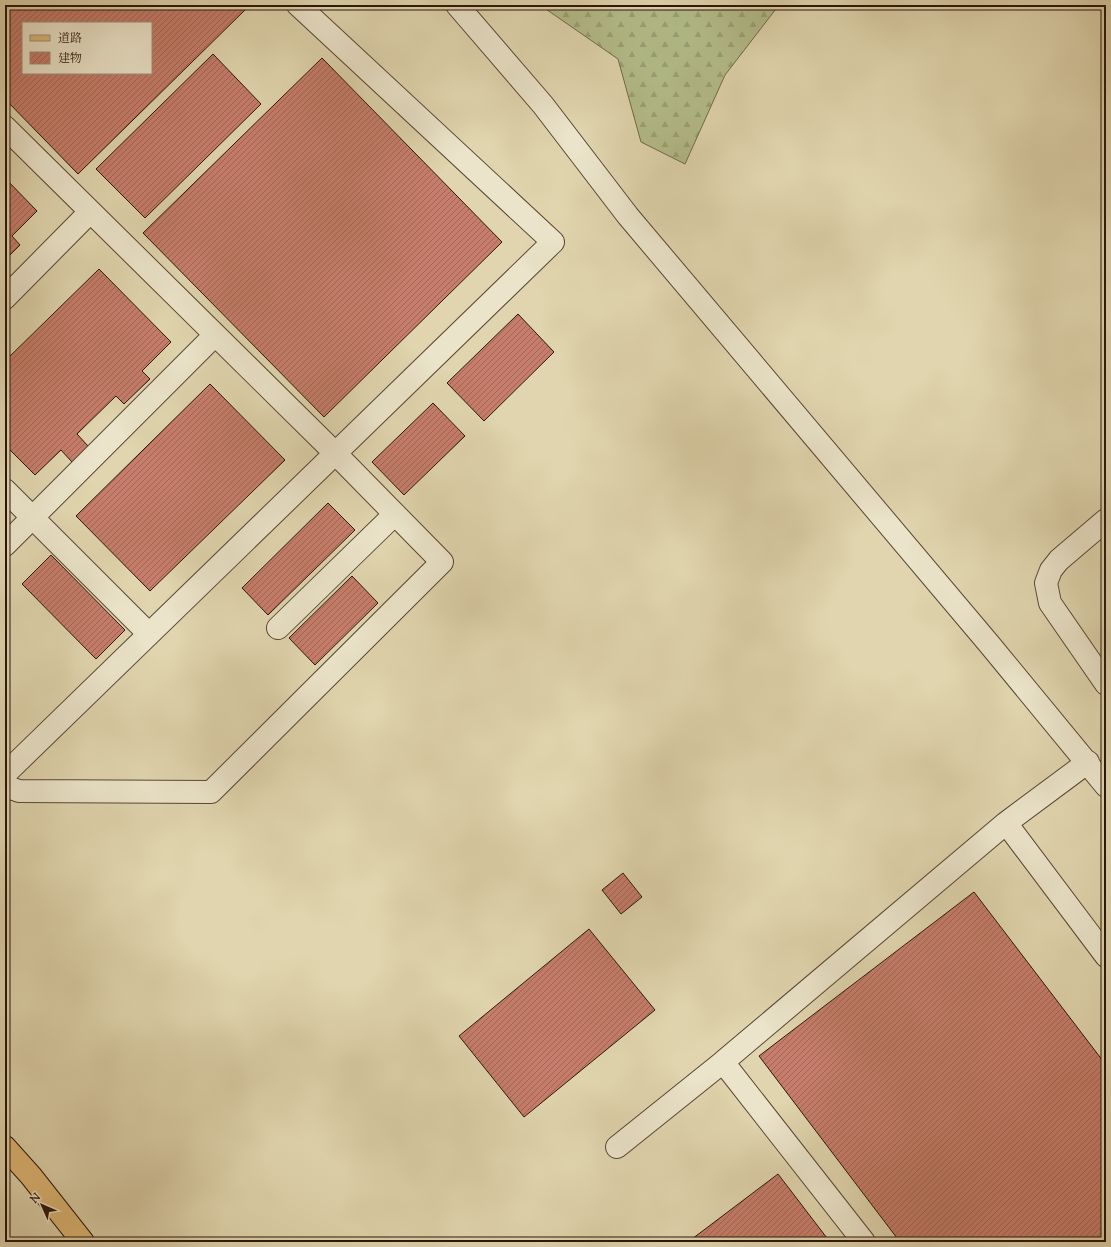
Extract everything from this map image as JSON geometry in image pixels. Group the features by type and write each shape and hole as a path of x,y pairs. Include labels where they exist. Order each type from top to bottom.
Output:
{"main road":[{"path":"5,1147 31,1176 83,1242"}],"street":[{"path":"5,774 553,242 298,5"},
{"path":"457,5 543,105 628,216 1088,762 1106,786"},
{"path":"5,127 335,453 442,562 212,792 19,791 5,786"},
{"path":"5,298 90,212"},
{"path":"5,545 215,335"},
{"path":"5,490 149,634"},
{"path":"278,628 395,514"},
{"path":"1106,520 1059,560 1051,570 1046,583 1050,603 1106,684"},
{"path":"617,1147 724,1062 1006,823 1088,762"},
{"path":"1006,823 1106,956"},
{"path":"724,1062 864,1242"}],"green space":[{"path":"540,5 779,5 725,75 685,164 641,142 618,59"}],"building":[{"path":"5,5 240,5 245,10 78,174 5,99"},
{"path":"213,54 261,104 145,218 96,169"},
{"path":"322,58 502,242 324,417 143,233"},
{"path":"5,178 37,211 12,236 20,245 5,260"},
{"path":"99,269 171,342 142,371 150,379 124,404 116,396 77,434 88,446 72,462 61,450 35,475 5,445 5,361"},
{"path":"518,314 554,352 484,421 447,383"},
{"path":"210,384 285,460 150,591 76,516"},
{"path":"433,403 465,436 404,495 372,462"},
{"path":"328,503 355,530 268,615 242,588"},
{"path":"51,555 125,630 96,659 22,584"},
{"path":"352,576 378,603 315,665 289,638"},
{"path":"623,873 642,897 621,914 602,890"},
{"path":"974,892 1106,1065 1106,1242 900,1242 759,1056"},
{"path":"589,929 655,1010 524,1117 459,1036"},
{"path":"778,1174 830,1242 688,1242"}]}
